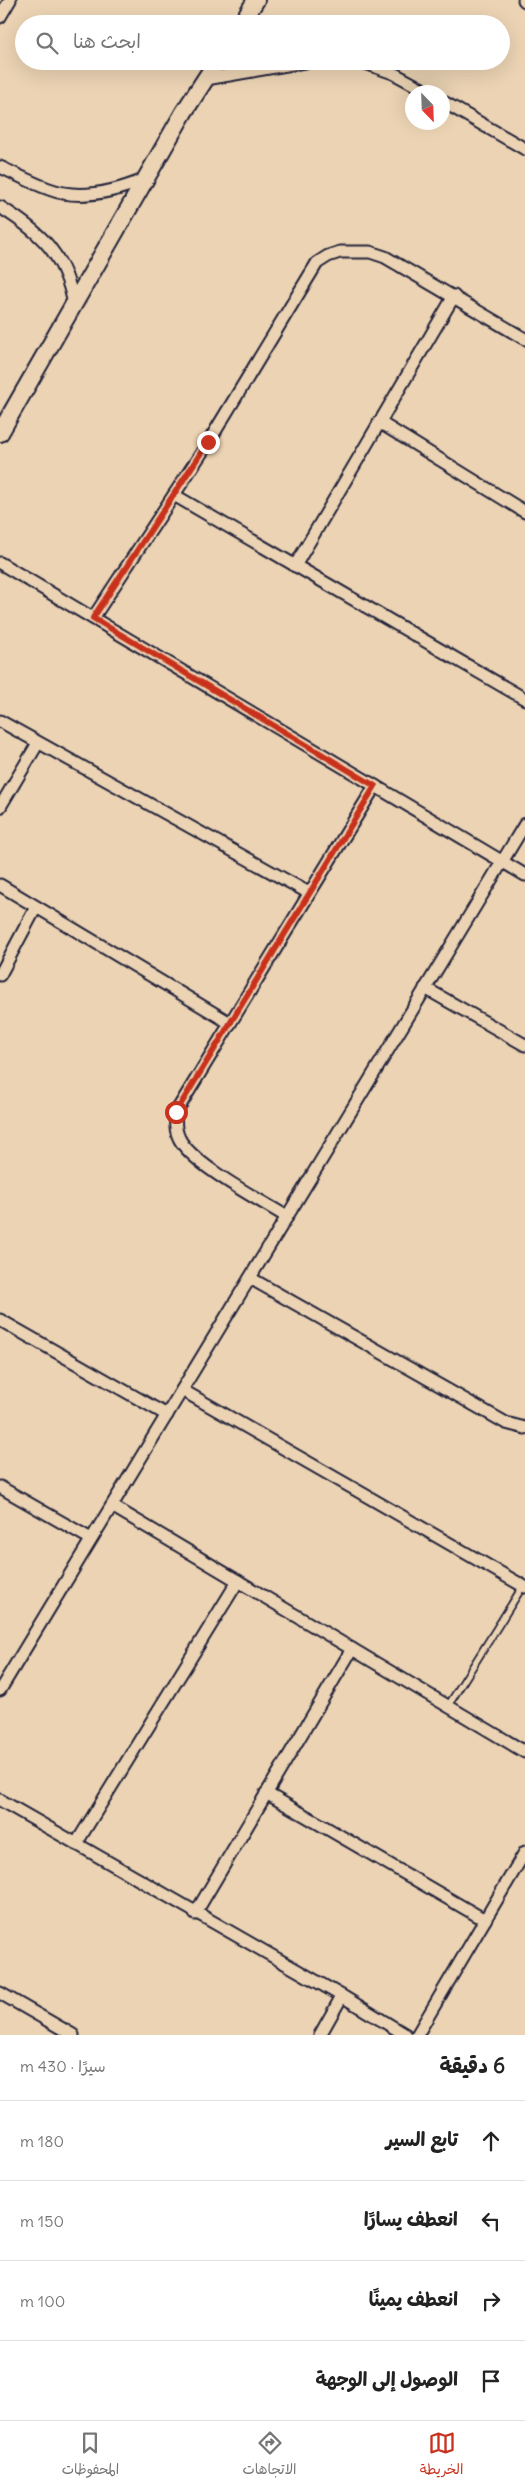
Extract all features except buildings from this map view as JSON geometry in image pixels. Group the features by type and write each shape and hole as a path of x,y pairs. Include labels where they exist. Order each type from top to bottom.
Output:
{"street":[{"path":"0,17 10,0"},
{"path":"247,15 256,0"},
{"path":"0,434 146,179 212,70"},
{"path":"206,79 258,70"},
{"path":"387,70 416,85"},
{"path":"450,106 525,149"},
{"path":"0,167 50,190 66,193 98,193 131,186 146,179"},
{"path":"0,207 34,229 50,246 66,274 74,306"},
{"path":"93,618 174,495 317,264 322,260 340,252 370,252 386,256 525,339"},
{"path":"296,566 454,296"},
{"path":"379,422 525,512"},
{"path":"174,495 525,699"},
{"path":"0,563 525,874"},
{"path":"0,721 309,893"},
{"path":"0,807 38,743"},
{"path":"287,1217 198,1160 183,1145 176,1132 175,1118 179,1106 375,786"},
{"path":"0,1690 525,824"},
{"path":"0,885 230,1023"},
{"path":"0,975 36,907"},
{"path":"425,988 525,1045"},
{"path":"250,1278 506,1423 525,1428"},
{"path":"0,1320 167,1415"},
{"path":"182,1390 524,1586"},
{"path":"0,1487 91,1539"},
{"path":"112,1506 525,1752"},
{"path":"76,1844 238,1581"},
{"path":"195,1914 352,1649"},
{"path":"266,1793 485,1920"},
{"path":"0,1800 195,1914 342,1996 406,2035"},
{"path":"417,2035 525,1852"},
{"path":"0,1993 73,2035"},
{"path":"320,2035 342,1996"}],"lane":[{"path":"448,1706 524,1586"}],"route":[{"path":"176,1112 375,786 93,618 208,442"}]}
